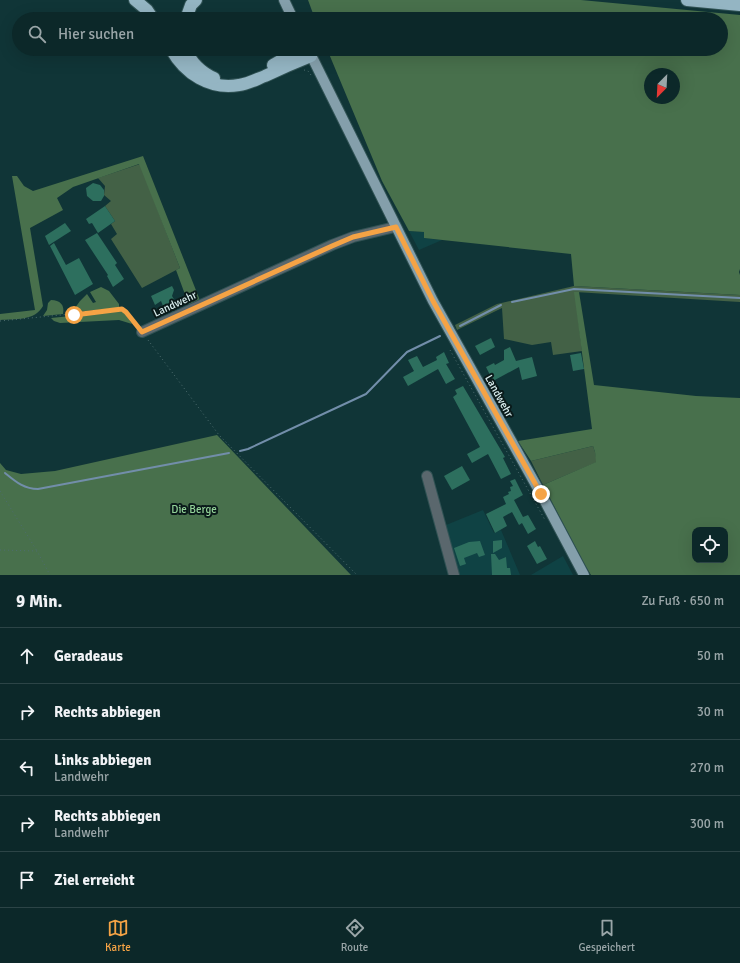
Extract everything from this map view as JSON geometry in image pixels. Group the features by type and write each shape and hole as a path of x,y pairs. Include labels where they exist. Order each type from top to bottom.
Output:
{"highway":[{"path":"135,0 148,12"},
{"path":"188,12 191,5 196,0"},
{"path":"687,0 740,5"},
{"path":"175,56 185,69 197,78 209,83 230,86 241,85 296,56"},
{"path":"190,56 201,71 212,77 227,81 238,81 295,56"}],"main road":[{"path":"284,0 290,12"},
{"name":"Landwehr","path":"309,56 433,301 541,494 584,575"}],"street":[{"name":"Landwehr","path":"142,332 339,242 368,232 396,227"},
{"path":"427,476 454,575"}],"path":[{"path":"0,322 122,309 142,332 219,435 357,575"},
{"path":"0,491 50,575"},
{"path":"0,550 37,551"}],"shaded area":[{"path":"409,231 424,232 424,238 442,240 419,250"},
{"path":"483,510 494,533 501,530 520,575 456,575 446,525"},
{"path":"563,556 573,575 531,575"}],"green space":[{"path":"308,0 581,0 708,12 312,12"},
{"path":"728,14 740,15 740,295 574,286 571,254 424,238 424,232 409,231 382,181 330,56 728,56"},
{"path":"143,156 201,303 190,308 176,270 180,268 139,164 73,187 57,198 63,210 30,228 43,306 39,311 30,317 0,320 0,314 35,310 12,176 17,176 24,186 33,191"},
{"path":"140,164 180,268 142,288 111,239 117,234 111,224 115,221 105,206 111,201 104,195 105,186 98,178"},
{"path":"574,286 740,295 740,302 575,292 582,351 553,355 551,342 532,345 504,339 502,308 457,330 455,325 497,304"},
{"path":"101,287 109,291 119,304 119,307 76,312 75,308 87,294 93,303 96,302 90,292"},
{"path":"574,292 579,292 594,385 696,396 740,398 740,575 591,575 543,485 596,462 593,446 531,461 518,441 592,429"},
{"path":"51,300 57,301 61,304 63,314 43,316 47,310 48,303"},
{"path":"121,311 124,312 132,324 119,320 60,323 51,318"},
{"name":"Die Berge","path":"217,435 351,575 0,575 0,463 6,470 21,474 55,471"},
{"path":"593,446 597,462 543,485 531,461"}],"building":[{"path":"93,183 100,185 104,190 104,196 101,201 93,201 87,196 86,188"},
{"path":"105,206 115,221 98,233 92,223 89,224 86,219"},
{"path":"65,223 71,231 49,245 45,236"},
{"path":"97,233 117,263 115,265 124,279 113,287 107,276 108,275 85,240"},
{"path":"54,243 66,265 79,258 93,284 75,295 50,246"},
{"path":"172,286 174,290 172,296 175,301 163,306 161,301 155,305 151,296"},
{"path":"491,338 495,347 480,355 475,346"},
{"path":"510,347 516,361 532,357 537,376 522,380 519,367 493,381 486,367 494,363 495,365 504,360 504,350"},
{"path":"444,352 449,363 446,364 455,379 446,384 438,369 408,386 403,377 414,371 408,360 417,356 423,367 437,360 436,357"},
{"path":"581,353 584,369 573,371 570,355"},
{"path":"463,386 505,457 503,458 511,474 501,479 488,454 472,463 467,454 480,447 453,397 457,394 455,390"},
{"path":"462,466 470,480 452,490 444,476"},
{"path":"515,479 523,495 514,500 523,517 528,515 536,529 528,534 522,523 519,525 512,512 503,517 507,526 495,533 486,514 506,504 503,497 511,491 510,487 513,486 510,481"},
{"path":"502,540 502,548 493,553 493,541"},
{"path":"480,541 485,555 479,557 477,553 464,558 466,564 460,566 454,548 469,542"},
{"path":"535,541 538,547 540,546 547,559 537,564 527,546"},
{"path":"491,554 495,554 499,560 506,557 507,568 510,568 511,575 492,575"}],"waterway":[{"path":"512,302 574,289 740,298"},
{"path":"460,326 501,305"},
{"path":"240,451 248,449 366,394 407,352 440,336"},
{"path":"5,473 28,488 38,489 229,453"}],"route":[{"path":"74,315 122,309 142,332 353,237 368,232 396,227 433,301 541,494"}]}
